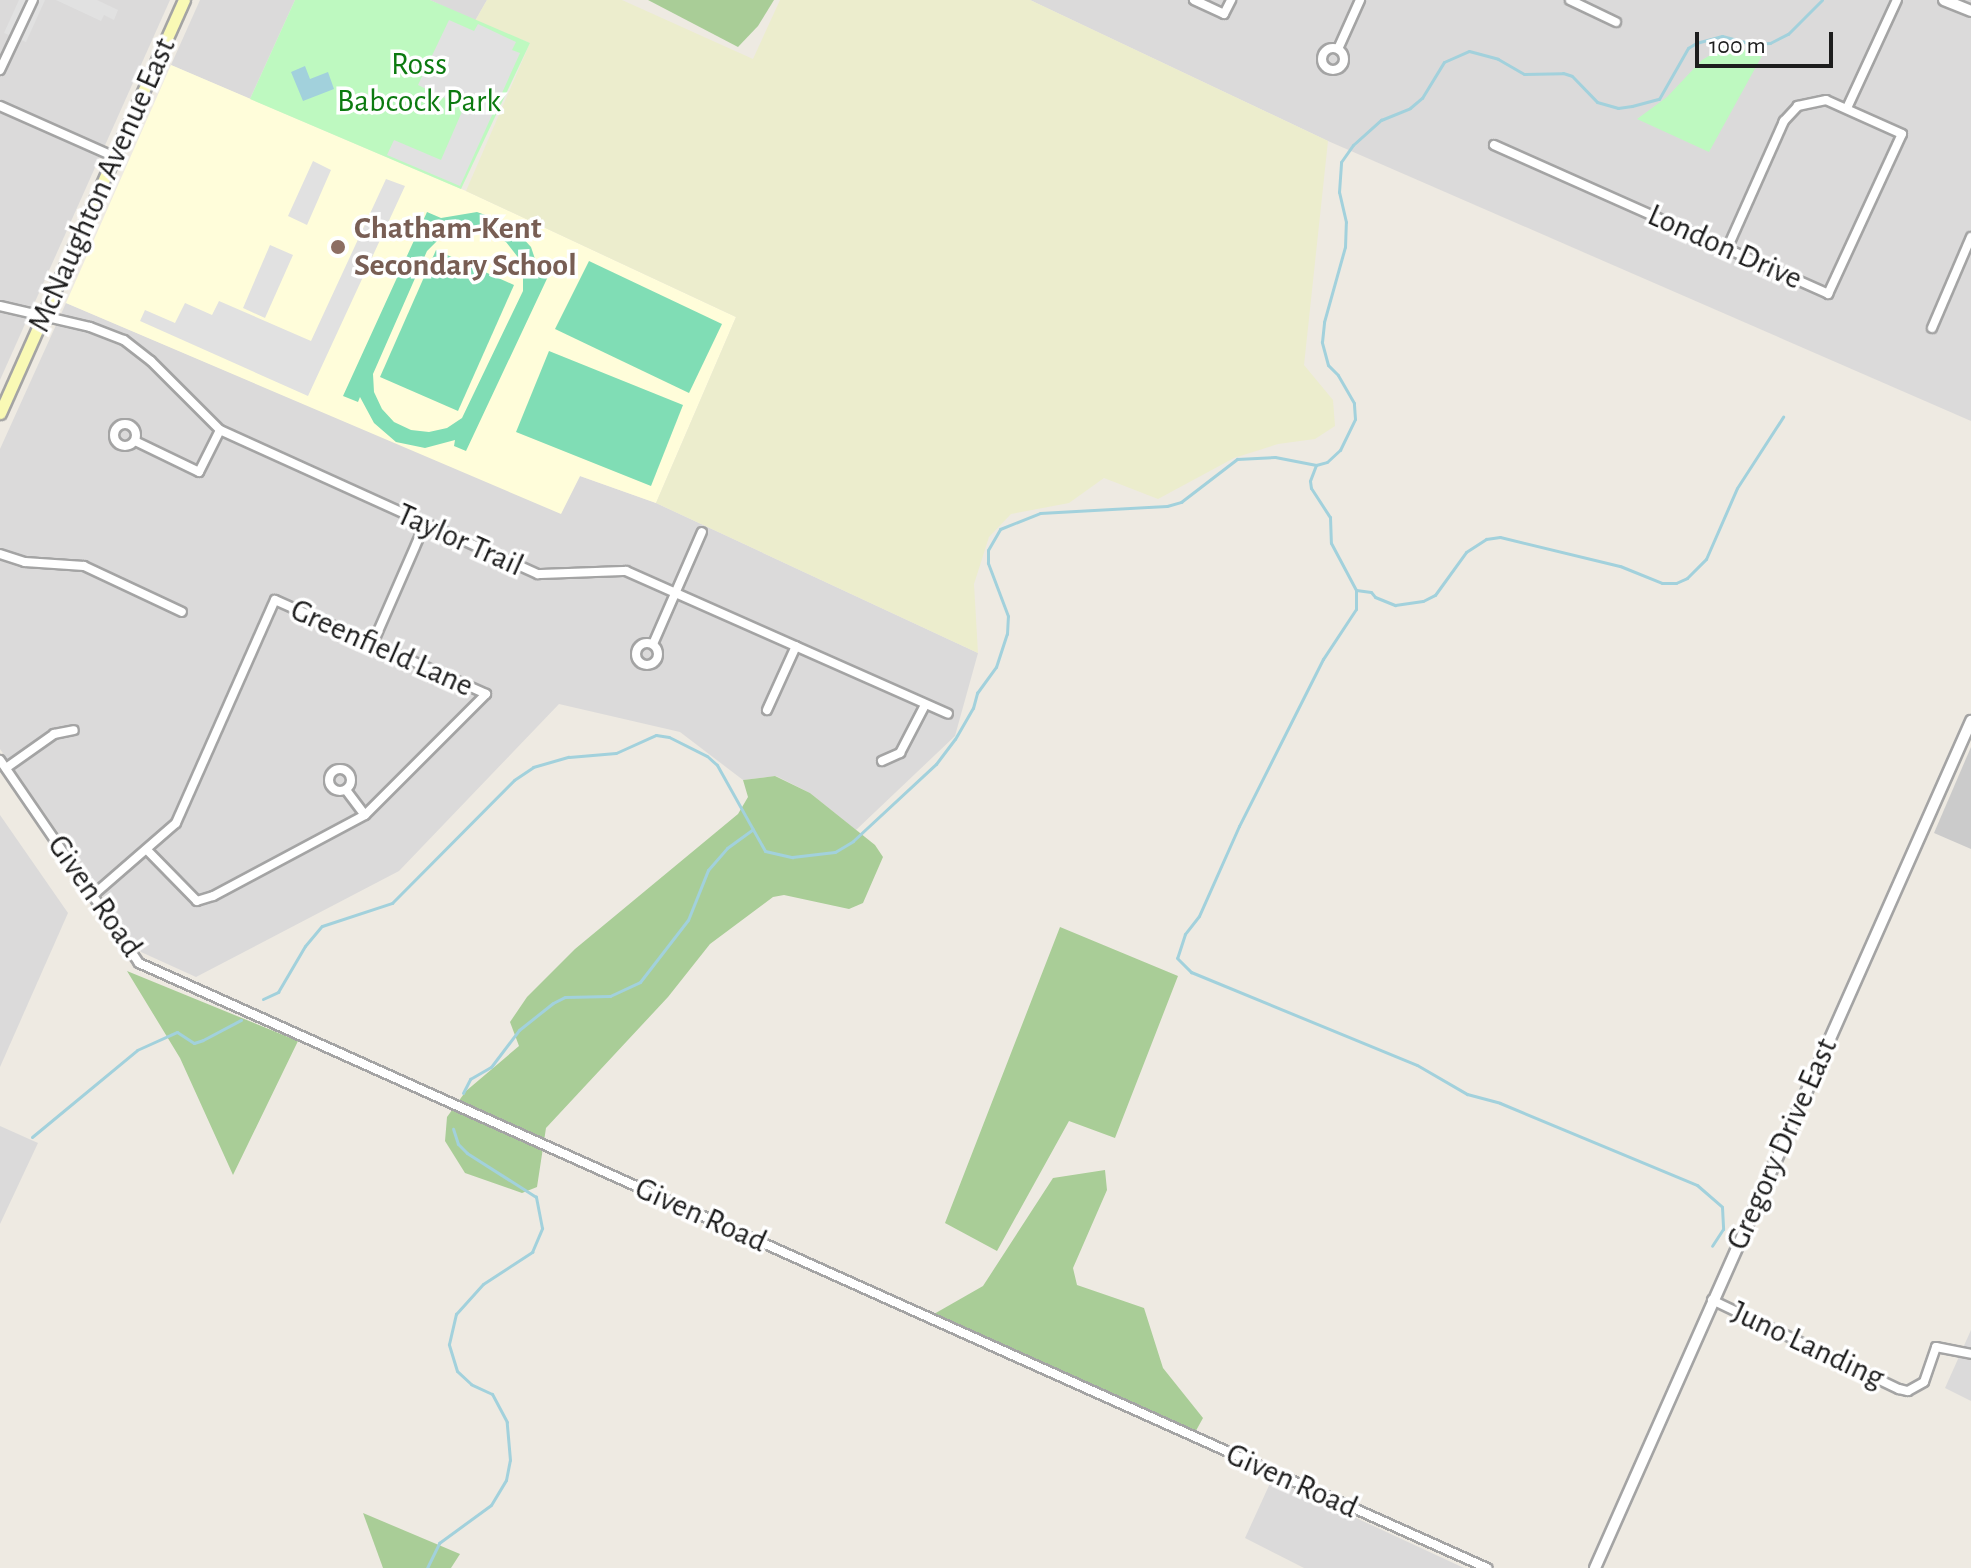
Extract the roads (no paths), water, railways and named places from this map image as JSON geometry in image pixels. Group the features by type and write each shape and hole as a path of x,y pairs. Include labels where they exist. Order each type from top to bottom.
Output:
{"main road":[{"name":"McNaughton Avenue East","path":"0,413 184,0"}],"street":[{"path":"0,70 33,0"},
{"path":"1194,0 1224,14 1231,0"},
{"path":"1338,49 1360,0"},
{"path":"1570,0 1616,22"},
{"path":"1728,247 1787,116 1810,101 1826,100 1847,108 1897,0"},
{"path":"1944,0 1971,11"},
{"path":"0,106 115,157"},
{"name":"London Drive","path":"1494,145 1828,294 1888,156 1902,134 1847,108"},
{"path":"1932,328 1971,237"},
{"name":"Taylor Trail","path":"0,306 90,327 124,340 151,361 220,430 538,574 614,569 948,714"},
{"path":"135,441 199,472 220,430"},
{"path":"373,643 425,524"},
{"path":"653,644 702,532"},
{"path":"0,554 25,562 84,566 182,612"},
{"name":"Greenfield Lane","path":"92,896 148,851 176,823 275,600 486,694 365,815 197,901 148,851"},
{"path":"767,710 796,646"},
{"path":"882,761 900,753 925,705"},
{"name":"Gregory Drive East","path":"1595,1568 1971,721"},
{"path":"3,764 54,734 74,730"},
{"name":"Given Road","path":"3,764 139,963 1487,1568"},
{"path":"346,790 365,815"},
{"name":"Juno Landing","path":"1712,1300 1908,1391 1919,1386 1929,1374 1936,1347 1971,1354"}],"water":[{"path":"305,66 310,79 328,72 334,89 303,101 291,72"}],"waterway":[{"path":"263,999 278,992 305,946 322,926 392,903 514,780 533,767 569,757 616,753 656,735 669,737 707,756 717,765 765,851 792,857 835,852 853,841 936,764 955,739 973,708 977,693 996,667 1007,634 1008,616 988,563 988,550 1000,529 1040,513 1167,506 1181,502 1237,459 1275,457 1316,465 1327,462 1340,450 1355,419 1354,403 1338,375 1328,365 1322,342 1324,322 1345,247 1346,222 1339,192 1341,162 1353,145 1381,120 1410,108 1422,98 1444,62 1469,51 1498,59 1524,74 1563,73 1572,76 1597,102 1618,108 1632,106 1659,99 1688,48 1696,43 1722,36 1751,44 1770,43 1788,34 1822,0"},
{"path":"1356,590 1371,592 1375,597 1395,605 1423,601 1435,595 1466,552 1486,539 1500,537 1620,566 1662,583 1676,583 1687,578 1706,559 1737,488 1783,417"},
{"path":"1316,465 1310,481 1311,488 1330,517 1331,543 1356,590 1356,609 1323,659 1239,826 1199,916 1185,934 1177,958 1191,972 1417,1065 1467,1094 1500,1103 1697,1185 1722,1207 1723,1229 1712,1246"},
{"path":"463,1093 470,1079 491,1067 519,1030 553,1003 565,997 610,996 640,982 688,920 708,870 727,848 753,829"},
{"path":"32,1137 137,1050 177,1032 194,1043 241,1020"},
{"path":"427,1568 439,1543 491,1505 506,1480 510,1460 507,1422 492,1394 471,1384 457,1371 449,1344 456,1314 483,1284 532,1252 542,1228 536,1197 467,1153 458,1144 453,1129"}],"place":[{"name":"Chatham-Kent Secondary School","path":"338,247"}],"park label":[{"name":"Ross Babcock Park","path":"419,84"}]}
